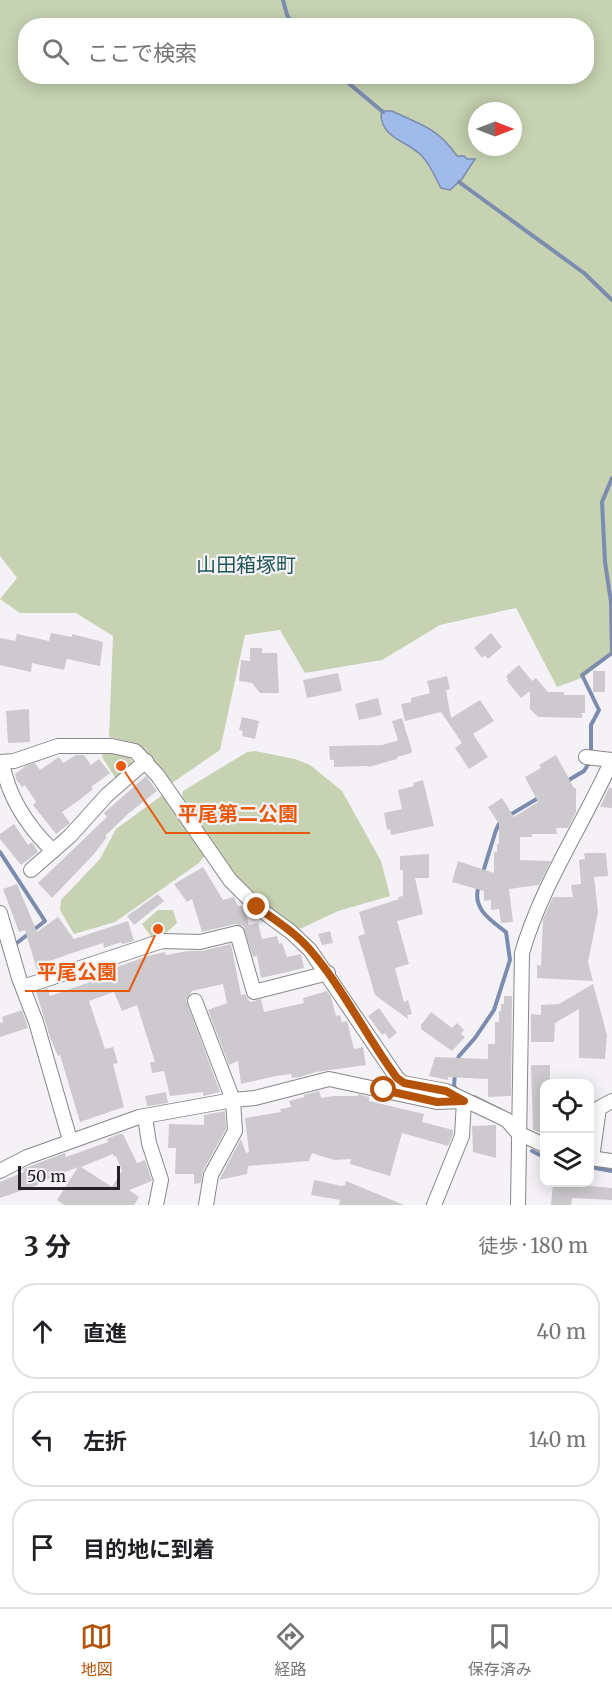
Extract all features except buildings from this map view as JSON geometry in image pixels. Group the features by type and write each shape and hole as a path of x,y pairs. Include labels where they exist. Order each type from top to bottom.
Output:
{"street":[{"path":"53,851 40,838 20,810 6,783 1,762 14,761 58,746 112,746 135,751 146,761 230,880 257,907 291,932 310,950 328,973 397,1078 404,1083 446,1091 507,1120 518,1133 540,1143"},
{"path":"518,1205 522,953 530,924 549,881 594,799 612,760 591,758"},
{"path":"31,870 70,836 107,795 146,761"},
{"path":"1,919 36,1022 70,1140"},
{"path":"23,987 162,941 200,942 237,933 254,992 328,973"},
{"path":"195,1001 233,1100 235,1131 211,1174 206,1205"},
{"path":"0,1171 27,1157 70,1140 145,1117 255,1098 329,1079 437,1102 464,1101"},
{"path":"434,1205 462,1136 464,1101"},
{"path":"594,1139 599,1108 612,1101"},
{"path":"145,1117 149,1143 161,1180 156,1205"},
{"path":"594,1158 612,1161"}],"green space":[{"path":"0,0 612,0 612,655 584,677 557,687 516,608 440,625 382,660 305,673 280,630 245,635 220,750 172,783 136,743 109,737 113,636 76,613 20,613 0,599 17,578 0,556"},
{"path":"255,751 295,759 310,765 342,791 381,861 390,896 338,911 300,929 272,913 259,902 223,860 182,800 183,791 247,752"},
{"path":"103,752 129,757 134,765 116,779 102,757"},
{"path":"164,794 205,855 199,863 115,922 74,934 60,910 61,900 100,859 116,829"},
{"path":"158,910 173,910 177,923 165,934 152,938 142,924"}],"water":[{"path":"384,111 392,111 428,128 443,139 457,156 475,159 462,179 450,190 441,188 430,166 421,155 385,129 381,114"}],"waterway":[{"path":"283,0 289,18"},
{"path":"350,84 383,112"},
{"path":"459,182 584,273 612,300"},
{"path":"567,781 584,771 589,763 591,725 599,710 582,675 612,653 611,602 605,562 602,502 612,478"},
{"path":"508,816 540,797"},
{"path":"483,872 501,820"},
{"path":"0,852 45,921 13,946"},
{"path":"457,1062 459,1056 475,1038 494,1010 510,960 506,932 488,918 480,907 477,893 479,885"},
{"path":"455,1073 454,1086 458,1091"},
{"path":"474,1097 502,1111"},
{"path":"532,1151 540,1155"},
{"path":"594,1168 612,1171"}],"place":[{"name":"平尾第二公園","path":"121,766"},
{"name":"平尾公園","path":"158,929"}],"district":[{"name":"山田箱塚町","path":"246,565"}],"route":[{"path":"257,907 291,932 310,950 328,973 397,1078 404,1083 446,1091 464,1101 437,1102 384,1090"}]}
